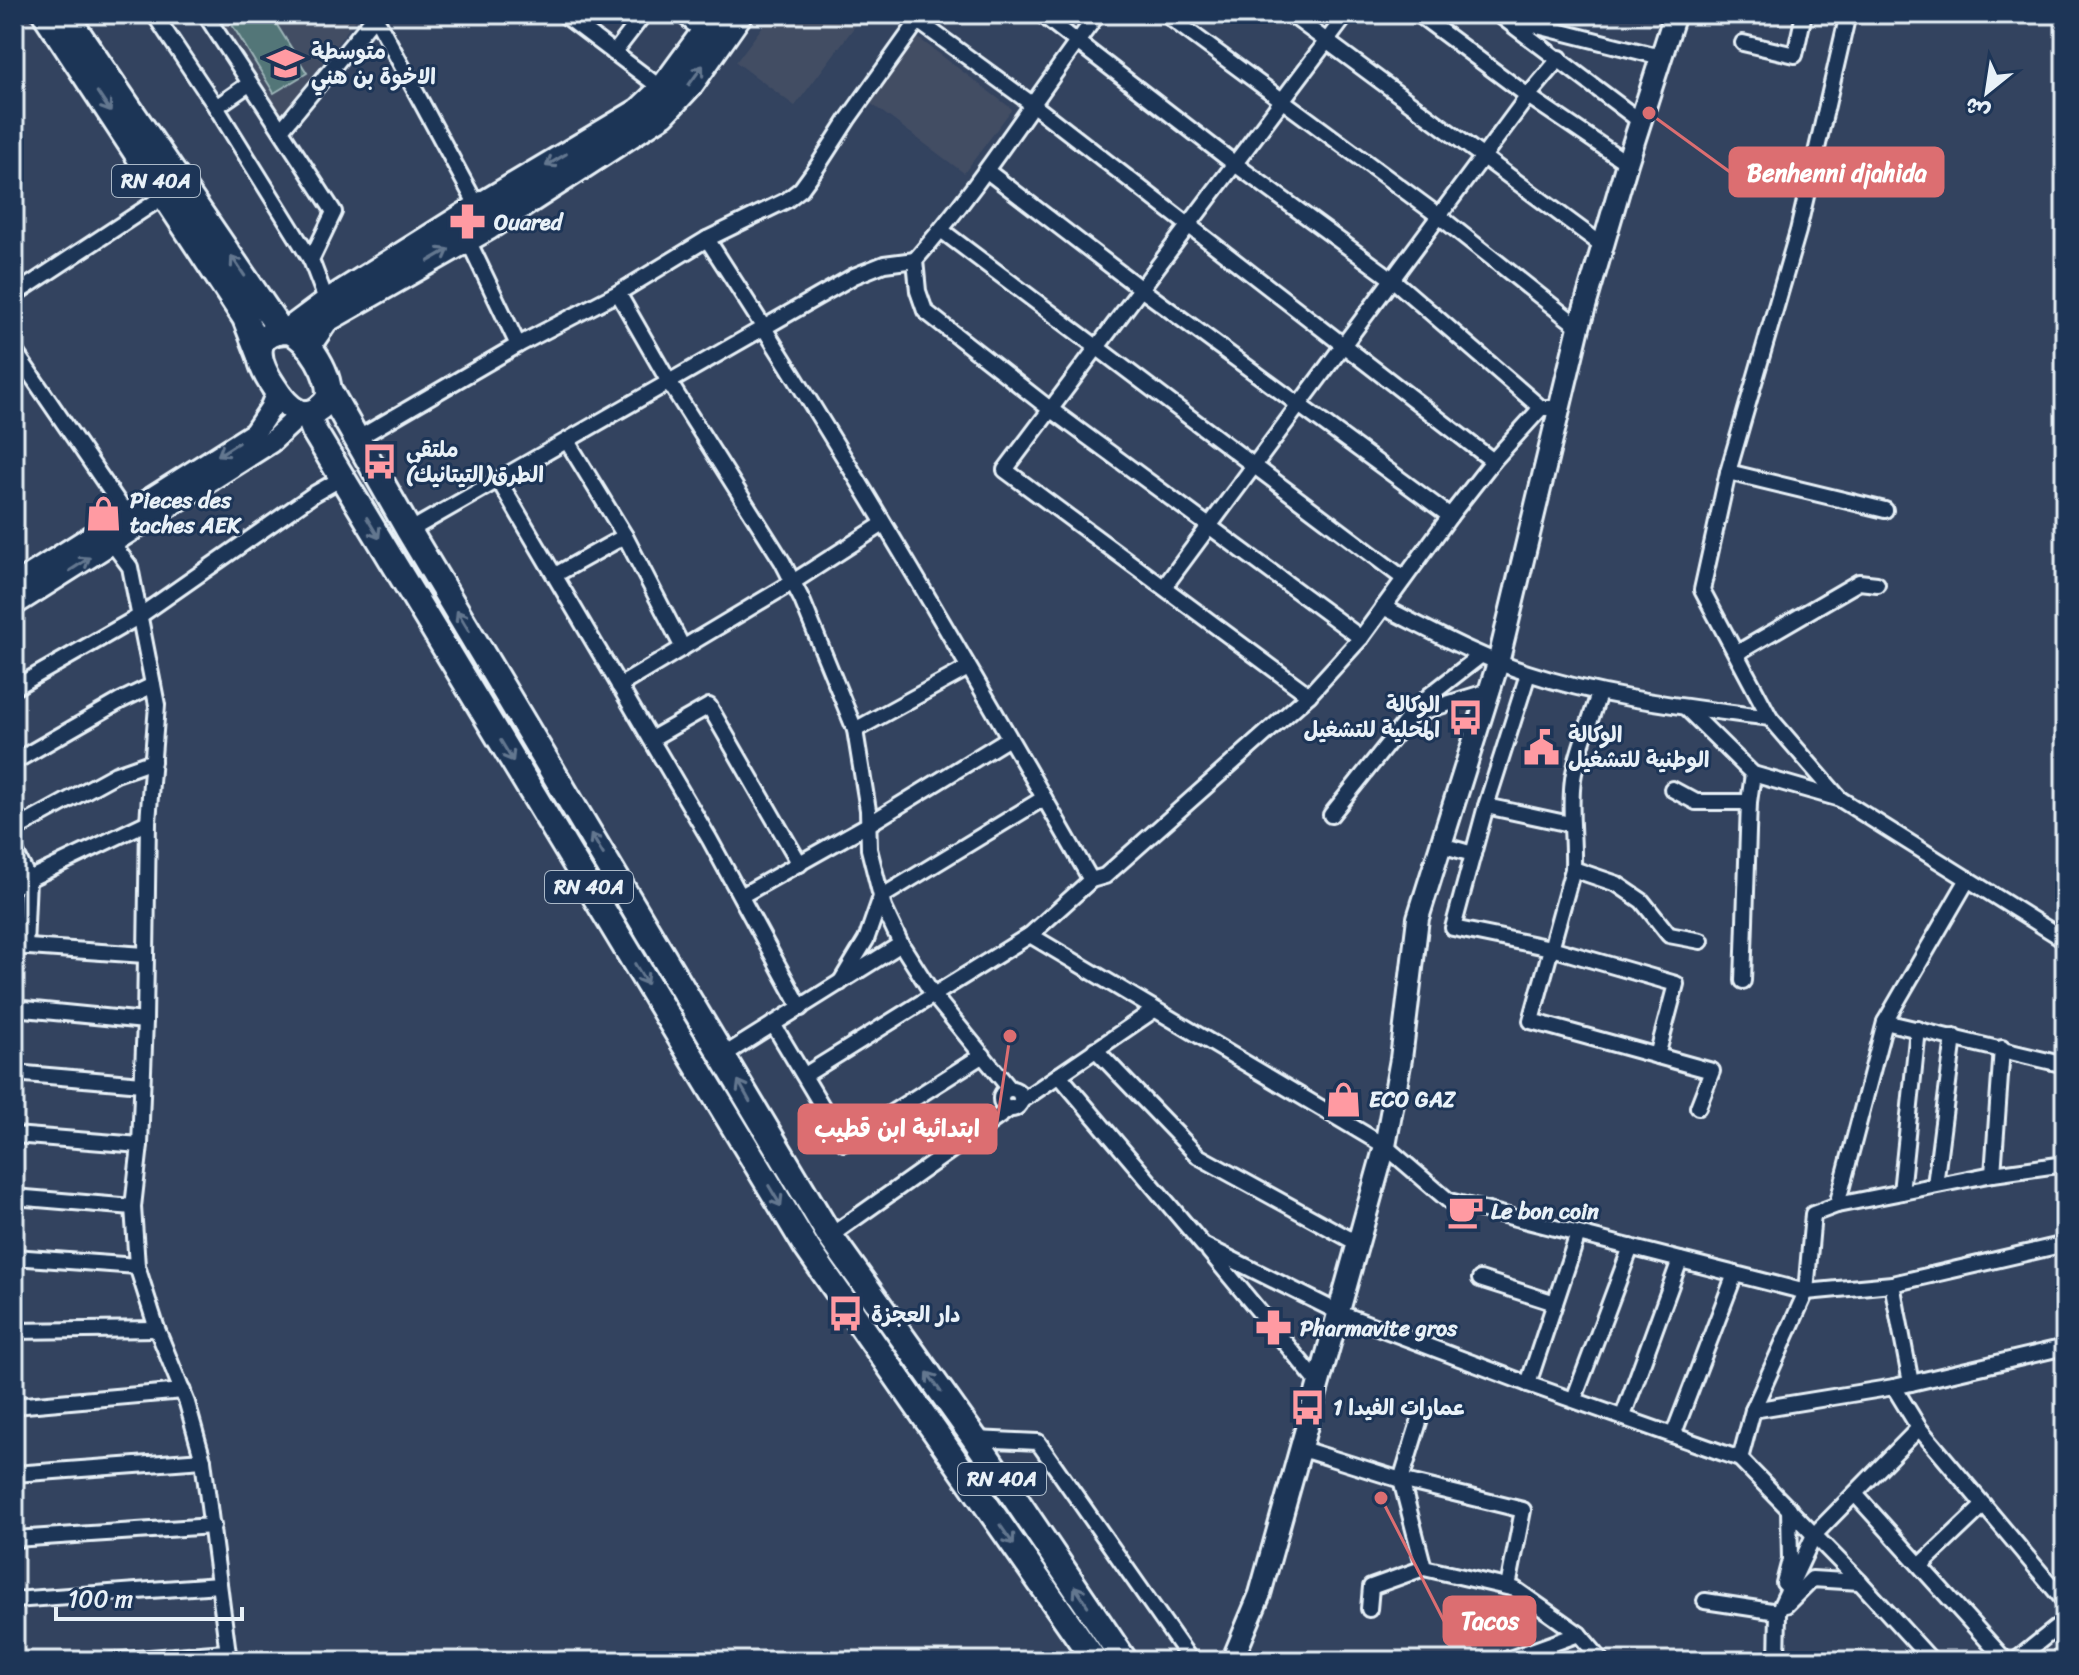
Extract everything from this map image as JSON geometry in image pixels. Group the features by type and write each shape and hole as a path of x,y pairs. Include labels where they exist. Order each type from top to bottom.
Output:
{"main road":[{"name":"RN 40A","path":"45,14 245,318 259,354"},
{"name":"RN 40A","path":"65,14 284,331"},
{"path":"308,346 326,320 478,224 663,114 691,84 740,14"},
{"path":"1232,1661 1260,1594 1385,1146 1401,1059 1418,918 1489,691 1489,659 1551,408 1675,14"},
{"path":"304,413 287,406 261,368 259,354 266,338 284,331 327,302 478,224 639,111 662,89 710,23"},
{"path":"15,598 112,543 131,520 271,442 304,413 322,407 330,392 329,379 300,336 284,331"},
{"path":"15,598 254,433 277,392"},
{"name":"RN 40A","path":"330,392 409,531 724,1055 789,1171 830,1236 975,1439 1125,1661"},
{"name":"RN 40A","path":"304,413 807,1248 1095,1661"}],"street":[{"path":"154,14 311,260 327,302"},
{"path":"205,14 334,212 311,260"},
{"path":"563,14 662,89"},
{"path":"614,53 644,14"},
{"path":"681,14 710,23"},
{"path":"805,1075 1030,935 1091,880 1105,876 1309,695 1361,638 1493,461 1551,408 1392,279 1235,164 1041,14"},
{"path":"409,531 854,276 884,264 915,260 987,171 1098,14"},
{"path":"1165,14 1439,216 1579,327"},
{"path":"1290,14 1602,245"},
{"path":"1309,695 1005,470 1347,14"},
{"path":"1418,14 1528,96 1627,163"},
{"path":"1743,43 1795,55 1804,14"},
{"path":"1840,799 1770,718 1702,590 1728,472 1798,231 1848,14"},
{"path":"281,130 375,16 478,224 518,345"},
{"path":"1640,121 1502,17 1661,57"},
{"path":"355,440 518,345 618,293 707,239 774,208 801,189 921,18 1493,461"},
{"path":"1164,587 1528,96 1560,58"},
{"path":"216,107 249,84"},
{"path":"987,171 1141,289 1450,516"},
{"path":"14,295 166,195"},
{"path":"941,230 1403,578"},
{"path":"707,239 883,524 1091,880"},
{"path":"915,260 918,291 925,311 1050,409 1361,638"},
{"path":"618,293 669,382 793,582 855,730 869,824 869,849 881,897 901,944 934,996 1010,1089 1018,1092 1016,1105"},
{"path":"14,350 131,520"},
{"path":"567,441 625,536 683,648"},
{"path":"1728,472 1885,510"},
{"path":"14,688 138,617 314,494 342,478"},
{"path":"499,481 741,896 801,1008"},
{"path":"619,686 883,524"},
{"path":"555,575 625,536"},
{"path":"111,1661 228,1657 203,1460 183,1391 157,1329 137,1266 133,1207 140,1145 148,822 157,705 130,567 112,543"},
{"path":"1737,653 1859,582 1877,584"},
{"path":"1383,607 1489,659 1528,674 1599,693 1770,718"},
{"path":"1331,815 1430,695 1489,659"},
{"path":"855,730 968,668"},
{"path":"1528,674 1486,806 1453,928 1551,948 1676,984 1657,1056"},
{"path":"14,762 153,685"},
{"path":"1410,716 1489,691"},
{"path":"1599,693 1573,777 1570,824 1573,869 1531,1021 1712,1071 1698,1107"},
{"path":"651,739 709,706 800,864"},
{"path":"1685,707 1753,774 1840,799 2065,940"},
{"path":"741,896 869,824 1009,738"},
{"path":"14,830 116,774 153,761"},
{"path":"1743,981 1749,802 1753,774"},
{"path":"1672,789 1696,802 1749,802"},
{"path":"840,983 866,940 881,897 1044,798"},
{"path":"1486,806 1570,824"},
{"path":"14,886 148,822"},
{"path":"1441,845 1473,854"},
{"path":"14,849 28,878 20,946 145,955"},
{"path":"1573,869 1617,884 1642,901 1669,935 1701,941"},
{"path":"1837,1205 1885,1022 1968,879"},
{"path":"1030,935 1385,1146 1449,1201 1806,1292 1892,1284 2065,1244"},
{"path":"724,1055 901,944"},
{"path":"14,1008 145,1021"},
{"path":"830,1236 1154,1010"},
{"path":"1885,1022 2065,1065"},
{"path":"773,1024 844,1143 983,1055"},
{"path":"1901,1192 1918,1029"},
{"path":"1935,1185 1954,1037"},
{"path":"1993,1174 2002,1048"},
{"path":"1095,1049 1198,1156 1357,1243"},
{"path":"14,1073 142,1084"},
{"path":"1059,1075 1320,1385"},
{"path":"14,1135 140,1145"},
{"path":"1740,1459 1753,1410 1806,1292 1813,1214 1837,1205 1935,1185 2065,1164"},
{"path":"14,1197 133,1207"},
{"path":"1528,1384 1578,1234"},
{"path":"1203,1245 1340,1313 1740,1459 1932,1661"},
{"path":"1574,1399 1631,1247"},
{"path":"14,1257 137,1266"},
{"path":"1623,1416 1680,1260"},
{"path":"1674,1433 1735,1274"},
{"path":"1480,1279 1555,1303"},
{"path":"1892,1284 1911,1383"},
{"path":"14,1331 157,1329"},
{"path":"1753,1410 1894,1387 2065,1347"},
{"path":"1894,1387 1919,1428 2065,1602"},
{"path":"14,1406 183,1391"},
{"path":"1422,1412 1401,1480 1424,1568"},
{"path":"1778,1612 1814,1535 1919,1428"},
{"path":"975,1439 1038,1442 1191,1661"},
{"path":"1302,1449 1401,1480 1523,1510 1508,1587"},
{"path":"14,1474 203,1460"},
{"path":"1855,1494 2006,1661"},
{"path":"1921,1565 1984,1505"},
{"path":"1777,1661 1778,1612 1790,1560 1789,1508"},
{"path":"14,1539 213,1526"},
{"path":"1369,1609 1371,1587 1424,1568 1515,1589 1579,1634 1602,1661"},
{"path":"1778,1612 1812,1579 1860,1582"},
{"path":"14,1600 219,1585"},
{"path":"1705,1601 1778,1612"},
{"path":"2015,1661 2065,1621"},
{"path":"1504,1661 1579,1634"}],"shaded area":[{"name":"متوسطة الاخوة بن هني","path":"216,14 360,14 282,115"},
{"path":"772,14 864,14 795,106 736,62"},
{"path":"913,34 1012,109 964,173 865,99"}],"green space":[{"path":"246,14 270,14 307,73 274,93 231,23"}],"place":[{"name":"متوسطة الاخوة بن هني","path":"285,64"},
{"name":"Benhenni djahida","path":"1649,113"},
{"name":"Ouared","path":"468,222"},
{"name":"ملتقى الطرق(التيتانيك)","path":"380,462"},
{"name":"Pieces des taches AEK","path":"104,513"},
{"name":"الوكالة المحلية للتشغيل","path":"1466,717"},
{"name":"الوكالة الوطنية للتشغيل","path":"1542,747"},
{"name":"ابتدائية ابن قطيب","path":"1010,1036"},
{"name":"ECO GAZ","path":"1343,1099"},
{"name":"Le bon coin","path":"1465,1211"},
{"name":"دار العجزة","path":"845,1314"},
{"name":"Pharmavite gros","path":"1274,1328"},
{"name":"عمارات الفيدا 1","path":"1307,1407"},
{"name":"Tacos","path":"1381,1498"}]}
